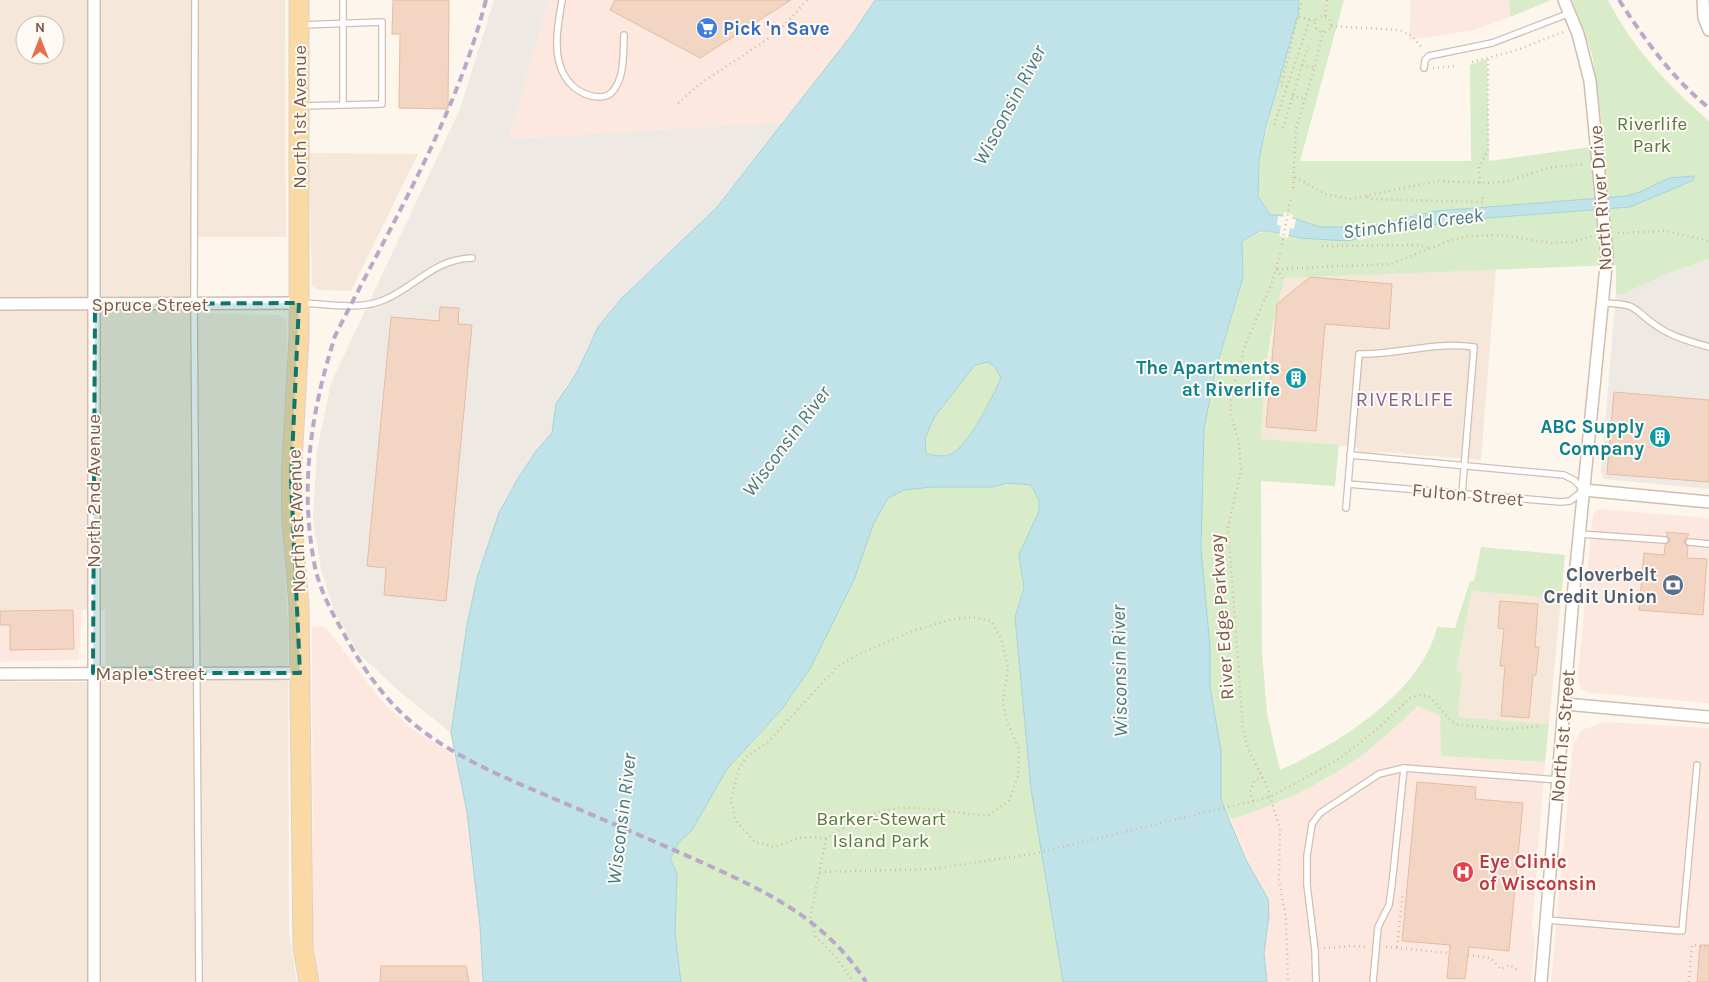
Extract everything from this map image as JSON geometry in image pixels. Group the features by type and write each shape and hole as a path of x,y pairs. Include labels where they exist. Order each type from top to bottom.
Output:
{"main road":[{"name":"North 1st Avenue","path":"299,0 300,303 298,372 291,480 292,522 299,599 303,948 309,982"}],"street":[{"name":"North 2nd Avenue","path":"94,0 94,982"},
{"name":"North River Drive","path":"1564,0 1581,44 1590,81 1601,176 1607,269 1584,490"},
{"path":"1703,0 1705,22 1709,30"},
{"name":"Spruce Street","path":"0,304 300,303"},
{"path":"1584,490 1709,502"},
{"name":"North 1st Street","path":"1541,982 1584,490"},
{"name":"Maple Street","path":"0,674 300,673"},
{"path":"1565,704 1709,717"}],"lane":[{"path":"195,0 194,303 199,982"},
{"path":"343,0 343,105"},
{"path":"562,0 557,38 558,61 570,83 580,93 604,97 612,94 620,78 624,35"},
{"path":"1424,68 1427,57 1492,42 1570,13"},
{"path":"299,25 382,22 382,104 299,106"},
{"path":"300,303 368,305 386,300 427,272 457,259 472,258"},
{"path":"1603,303 1624,303 1634,306 1664,330 1709,347"},
{"path":"1346,508 1359,354 1385,355 1425,346 1453,344 1474,347 1462,494"},
{"name":"Fulton Street","path":"1348,484 1566,502 1584,490 1574,480 1564,475 1350,455"},
{"path":"1580,534 1665,540"},
{"path":"1689,542 1709,544"},
{"path":"1547,920 1682,931 1697,765"},
{"path":"1373,982 1378,927 1389,905 1404,768"},
{"path":"1316,982 1314,940 1306,885 1306,856 1312,824 1320,813 1379,774 1404,768 1558,780"}],"path":[{"path":"678,103 700,84 778,32 807,0"},
{"path":"1287,87 1281,86 1302,0"},
{"path":"1325,16 1327,0"},
{"path":"1323,31 1317,28 1316,21 1318,17 1325,16 1330,19 1331,26"},
{"path":"1299,17 1316,21"},
{"path":"1274,125 1310,19"},
{"path":"1293,188 1296,129 1315,68 1323,31 1331,26 1402,31 1419,42 1427,57"},
{"path":"1472,62 1563,32"},
{"path":"1283,128 1308,46"},
{"path":"1480,183 1479,167 1488,153 1488,58"},
{"path":"1302,65 1315,68"},
{"path":"1424,68 1457,66"},
{"path":"1292,96 1306,99"},
{"path":"1295,177 1334,197 1350,199 1366,197 1409,185 1438,181 1480,183 1512,180 1557,166 1586,164"},
{"path":"1366,197 1370,200 1483,202 1482,194"},
{"path":"1282,245 1291,196"},
{"path":"1615,234 1665,231 1709,241"},
{"path":"1277,269 1384,265 1402,261 1451,240 1469,236 1494,234 1541,243 1560,244 1598,235"},
{"path":"1322,246 1417,245 1430,248"},
{"name":"River Edge Parkway","path":"1280,253 1277,269 1243,350 1233,386 1231,404 1241,462 1239,480 1228,527 1240,699 1246,742 1263,777 1280,834 1279,873 1287,929 1288,982"},
{"path":"1277,269 1285,281"},
{"path":"826,839 813,837 798,838 775,846 755,842 736,821 731,801 738,772 746,757 768,742 837,667 857,655 916,630 950,620 972,617 991,621 1000,638 1008,668 1003,702 1006,719 1019,749 1018,776 1009,801 989,815 904,808 871,814 846,825 826,839 810,919 816,937 836,957 853,982"},
{"path":"820,872 932,869 1032,854 1270,797 1339,759 1377,729 1406,700 1414,696 1430,697 1452,722 1458,725 1506,729 1541,726"},
{"path":"1253,802 1250,792 1254,781 1263,777"},
{"path":"1397,947 1404,882"},
{"path":"1689,982 1692,945 1709,947"},
{"path":"1382,946 1450,953"},
{"path":"1324,948 1366,947"},
{"path":"1468,955 1491,958 1500,969 1510,965 1519,971"}],"highlighted area":[{"path":"299,303 291,480 300,673 93,673 95,304"}],"shaded area":[{"path":"0,0 285,0 286,237 191,237 191,313 279,315 286,319 287,372 280,488 288,624 289,932 297,982 0,982 0,682 106,682 105,610 0,610"},
{"path":"494,0 549,0 508,139 784,122 716,207 621,299 589,343 577,372 566,386 552,433 536,451 499,513 477,578 467,625 451,733 399,691 358,653 334,610 321,569 313,519 317,450 331,383 460,109"},
{"path":"549,0 875,0 853,33 784,122 507,139"},
{"path":"1411,0 1509,0 1510,17 1474,30 1409,40"},
{"path":"309,153 418,154 351,291 318,290 312,286"},
{"path":"1709,259 1709,489 1604,479 1601,472 1616,294 1623,294 1671,272"},
{"path":"1496,269 1481,460 1381,452 1368,456 1360,454 1356,447 1261,439 1262,407 1277,304 1285,278"},
{"path":"1599,509 1709,518 1709,703 1591,693 1581,689 1578,678 1592,521 1594,513"},
{"path":"1472,591 1561,599 1549,724 1458,717 1462,672 1456,671"},
{"path":"82,610 79,660 0,662 0,611"},
{"path":"312,626 326,627 380,699 409,727 455,755 467,812 480,926 483,982 320,982 313,941"},
{"path":"1418,706 1440,716 1442,756 1545,762 1532,928 1535,944 1531,982 1267,982 1264,953 1268,926 1268,899 1245,858 1231,819 1289,798 1325,780 1356,759"},
{"path":"1605,722 1709,728 1709,982 1551,982 1573,744 1582,730"}],"green space":[{"name":"Riverlife Park","path":"1299,0 1344,0 1300,161 1471,161 1470,65 1487,59 1489,161 1605,145 1592,54 1572,0 1608,0 1640,50 1679,94 1709,121 1709,259 1671,272 1623,294 1616,294 1616,265 1285,278 1271,337 1263,399 1261,439 1339,445 1335,486 1261,481 1262,653 1267,714 1280,770 1351,731 1396,694 1414,673 1428,651 1437,627 1455,628 1470,581 1474,581 1481,547 1565,555 1561,599 1472,591 1456,671 1462,672 1458,717 1549,724 1545,762 1441,756 1440,716 1418,706 1371,748 1341,770 1280,802 1231,819 1221,799 1221,751 1210,687 1210,647 1201,549 1201,486 1204,429 1210,391 1243,277 1242,241 1265,231 1300,238 1359,240 1461,220 1630,207 1694,180 1694,176 1665,180 1640,192 1626,196 1437,211 1354,227 1320,227 1283,215 1270,215 1258,196 1259,160"},
{"path":"1509,0 1551,0 1510,17"},
{"path":"989,362 995,367 1001,378 986,409 971,433 956,451 949,455 926,454 925,438 935,416 975,365"},
{"name":"Barker-Stewart Island Park","path":"1008,483 1031,485 1039,500 1039,511 1019,555 1024,588 1015,617 1031,789 1063,982 681,982 675,934 677,873 670,859 679,842 692,830 727,769 782,709 811,667 854,580 873,525 888,498 904,490 932,487 992,487"}],"water":[{"path":"875,0 1299,0 1298,14 1266,127 1259,160 1258,196 1270,215 1283,215 1320,227 1373,225 1437,211 1626,196 1640,192 1669,178 1694,176 1694,180 1630,207 1461,220 1346,241 1300,238 1261,231 1242,241 1243,277 1215,372 1204,429 1201,549 1210,647 1210,687 1221,751 1221,799 1245,858 1268,899 1269,915 1264,953 1267,982 1063,982 1031,789 1015,617 1024,588 1019,555 1039,511 1039,500 1031,485 1008,483 992,487 932,487 904,490 888,498 873,525 854,580 811,667 782,709 727,769 692,830 679,842 670,859 677,873 675,934 681,982 483,982 480,926 467,812 451,733 467,625 477,578 499,513 536,451 552,433 556,404 577,372 598,327 621,299 717,207 853,33","holes":["988,362 995,367 1001,378 979,421 964,443 949,455 926,454 925,438 935,416 975,365"]}],"pier":[{"path":"1284,212 1293,215 1292,219 1296,219 1294,229 1290,228 1288,238 1279,236 1281,226 1277,225 1278,216 1283,217"}],"building":[{"path":"393,0 449,0 448,109 399,108 400,34 392,34"},
{"name":"Pick 'n Save","path":"615,0 791,0 700,58 610,10"},
{"name":"The Apartments at Riverlife","path":"1310,277 1392,284 1389,329 1325,324 1316,431 1266,427 1277,304"},
{"path":"440,307 459,308 458,324 472,325 446,601 384,595 386,568 367,566 391,317 439,321"},
{"name":"ABC Supply Company","path":"1614,392 1709,400 1709,482 1607,474"},
{"name":"Cloverbelt Credit Union","path":"1666,532 1689,534 1684,542 1688,547 1687,558 1707,559 1703,615 1639,610 1644,553 1664,555 1665,545 1670,541"},
{"path":"1500,601 1538,604 1535,647 1539,647 1536,675 1533,675 1529,718 1501,716 1505,666 1500,666 1504,629 1498,628"},
{"path":"73,610 74,649 10,650 10,625 0,625 0,611"},
{"name":"Eye Clinic of Wisconsin","path":"1417,782 1476,787 1475,799 1523,803 1509,951 1469,947 1465,979 1447,978 1450,945 1402,941"},
{"path":"1700,945 1709,945 1709,982 1697,982"},
{"path":"381,966 466,966 469,982 380,982"}],"railway":[{"path":"486,0 473,44 439,130 420,172 335,336 327,364 314,421 308,479 310,537 317,576 323,592 334,616 372,679 398,710 424,732 458,754 494,773 652,840 757,888 817,927 835,943 866,982"},
{"path":"1619,0 1660,58 1683,84 1709,108"}],"place":[{"name":"Pick 'n Save","path":"707,28"},
{"name":"The Apartments at Riverlife","path":"1296,378"},
{"name":"ABC Supply Company","path":"1660,437"},
{"name":"Cloverbelt Credit Union","path":"1673,585"},
{"name":"Eye Clinic of Wisconsin","path":"1463,872"}],"district":[{"name":"RIVERLIFE","path":"1405,399"}],"water label":[{"name":"Wisconsin River","path":"1009,105"},
{"name":"Stinchfield Creek","path":"1413,223"},
{"name":"Wisconsin River","path":"786,441"},
{"name":"Wisconsin River","path":"1119,671"},
{"name":"Wisconsin River","path":"621,819"}]}
